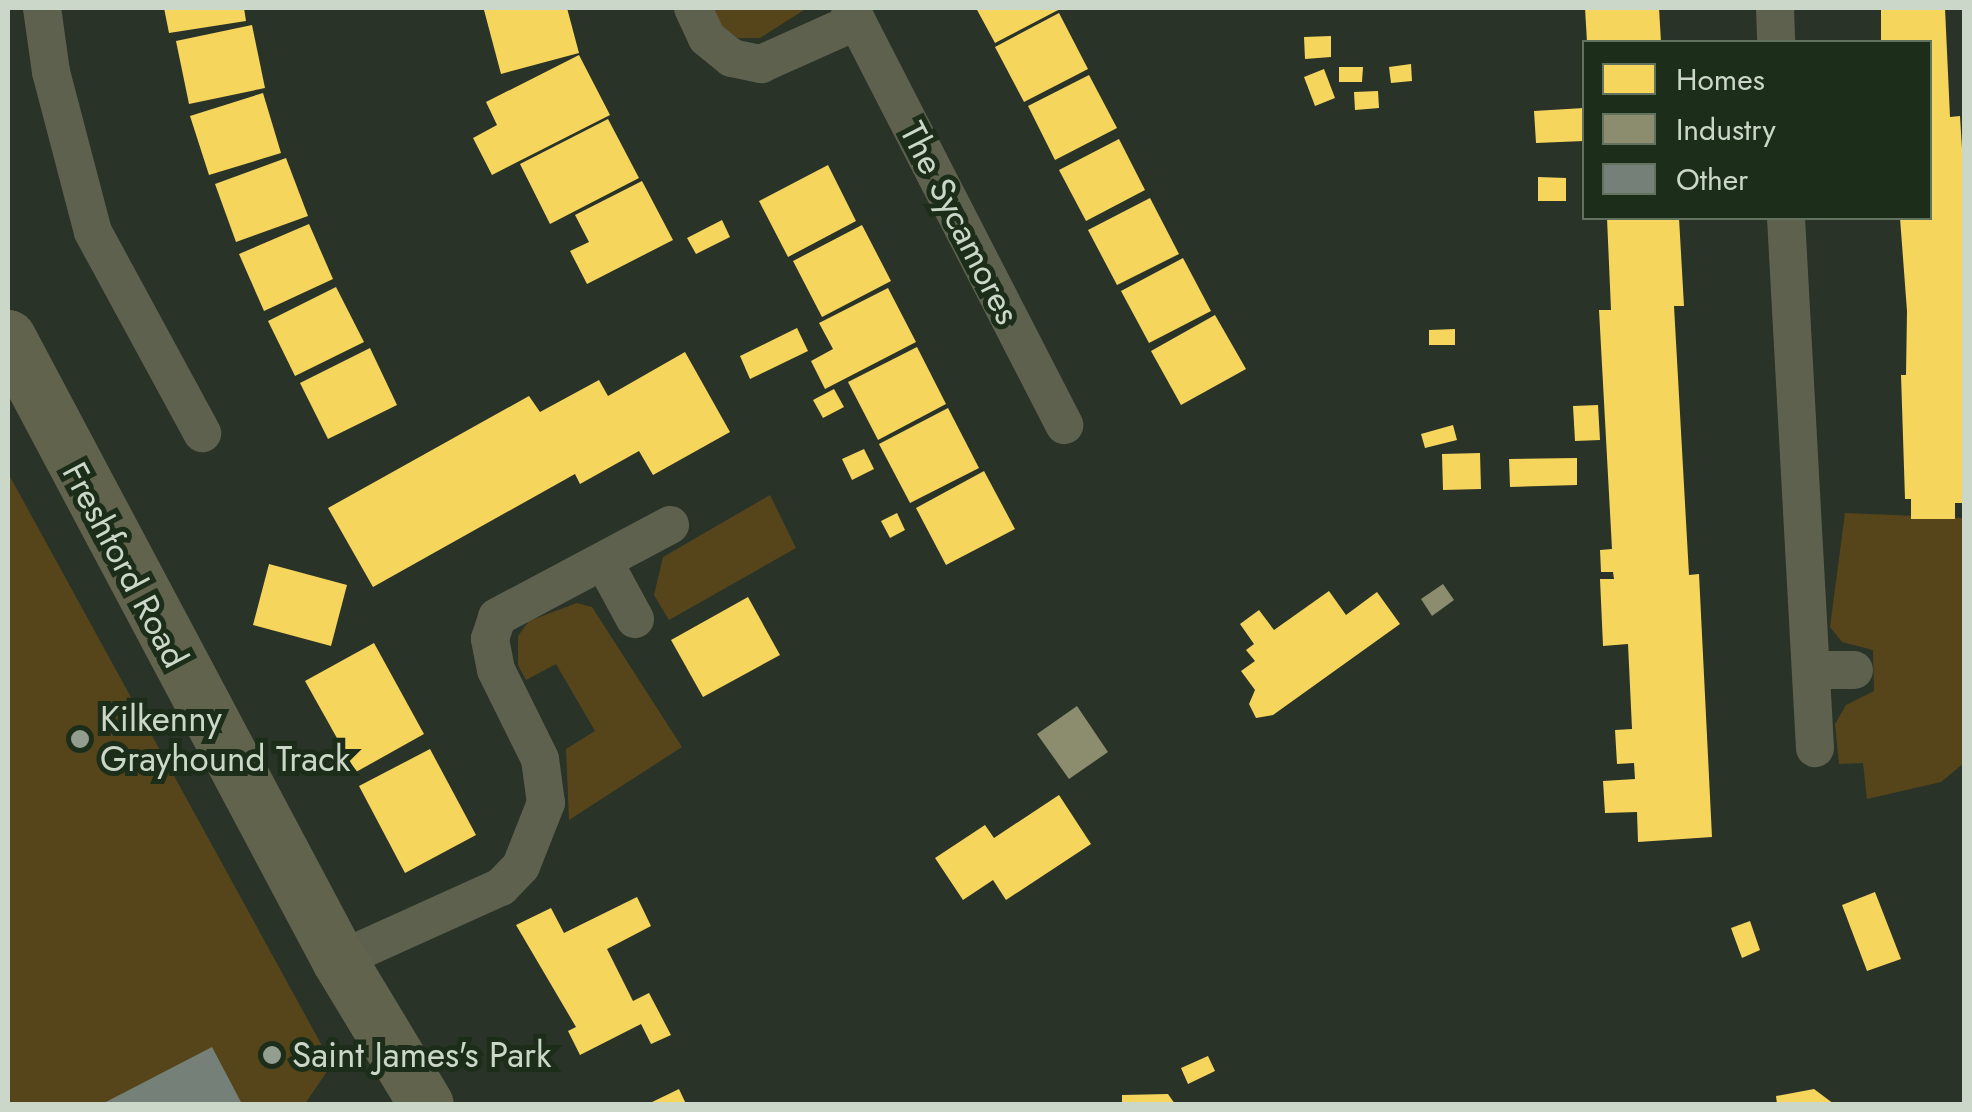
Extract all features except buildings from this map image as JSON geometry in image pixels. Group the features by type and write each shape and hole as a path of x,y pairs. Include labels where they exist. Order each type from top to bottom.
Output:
{"main road":[{"name":"Freshford Road","path":"8,337 339,960 426,1104"}],"street":[{"path":"42,8 51,72 93,232 202,433"},
{"name":"The Sycamores","path":"693,8 708,38 732,58 760,64 854,14 1064,424"},
{"path":"1774,8 1776,40"},
{"path":"1786,220 1815,748"},
{"path":"339,960 502,887 521,866 546,803 540,759 496,670 490,639 498,617 670,525"},
{"path":"604,562 635,619"},
{"path":"1811,670 1854,670"}],"shaded area":[{"path":"714,8 807,8 760,38 738,38 720,25"},
{"name":"Kilkenny Grayhound Track","path":"8,473 332,1064 305,1104 8,1104"},
{"path":"770,495 796,548 669,620 654,595 663,557"},
{"path":"1845,513 1964,518 1964,763 1941,782 1867,799 1863,763 1839,764 1835,724 1846,705 1874,691 1873,650 1842,642 1830,627"},
{"path":"577,603 592,607 682,747 569,820 566,749 595,731 556,664 526,680 518,665 518,636 529,621"}],"place":[{"name":"Kilkenny Grayhound Track","path":"80,739"},
{"name":"Saint James's Park","path":"272,1055"}]}
